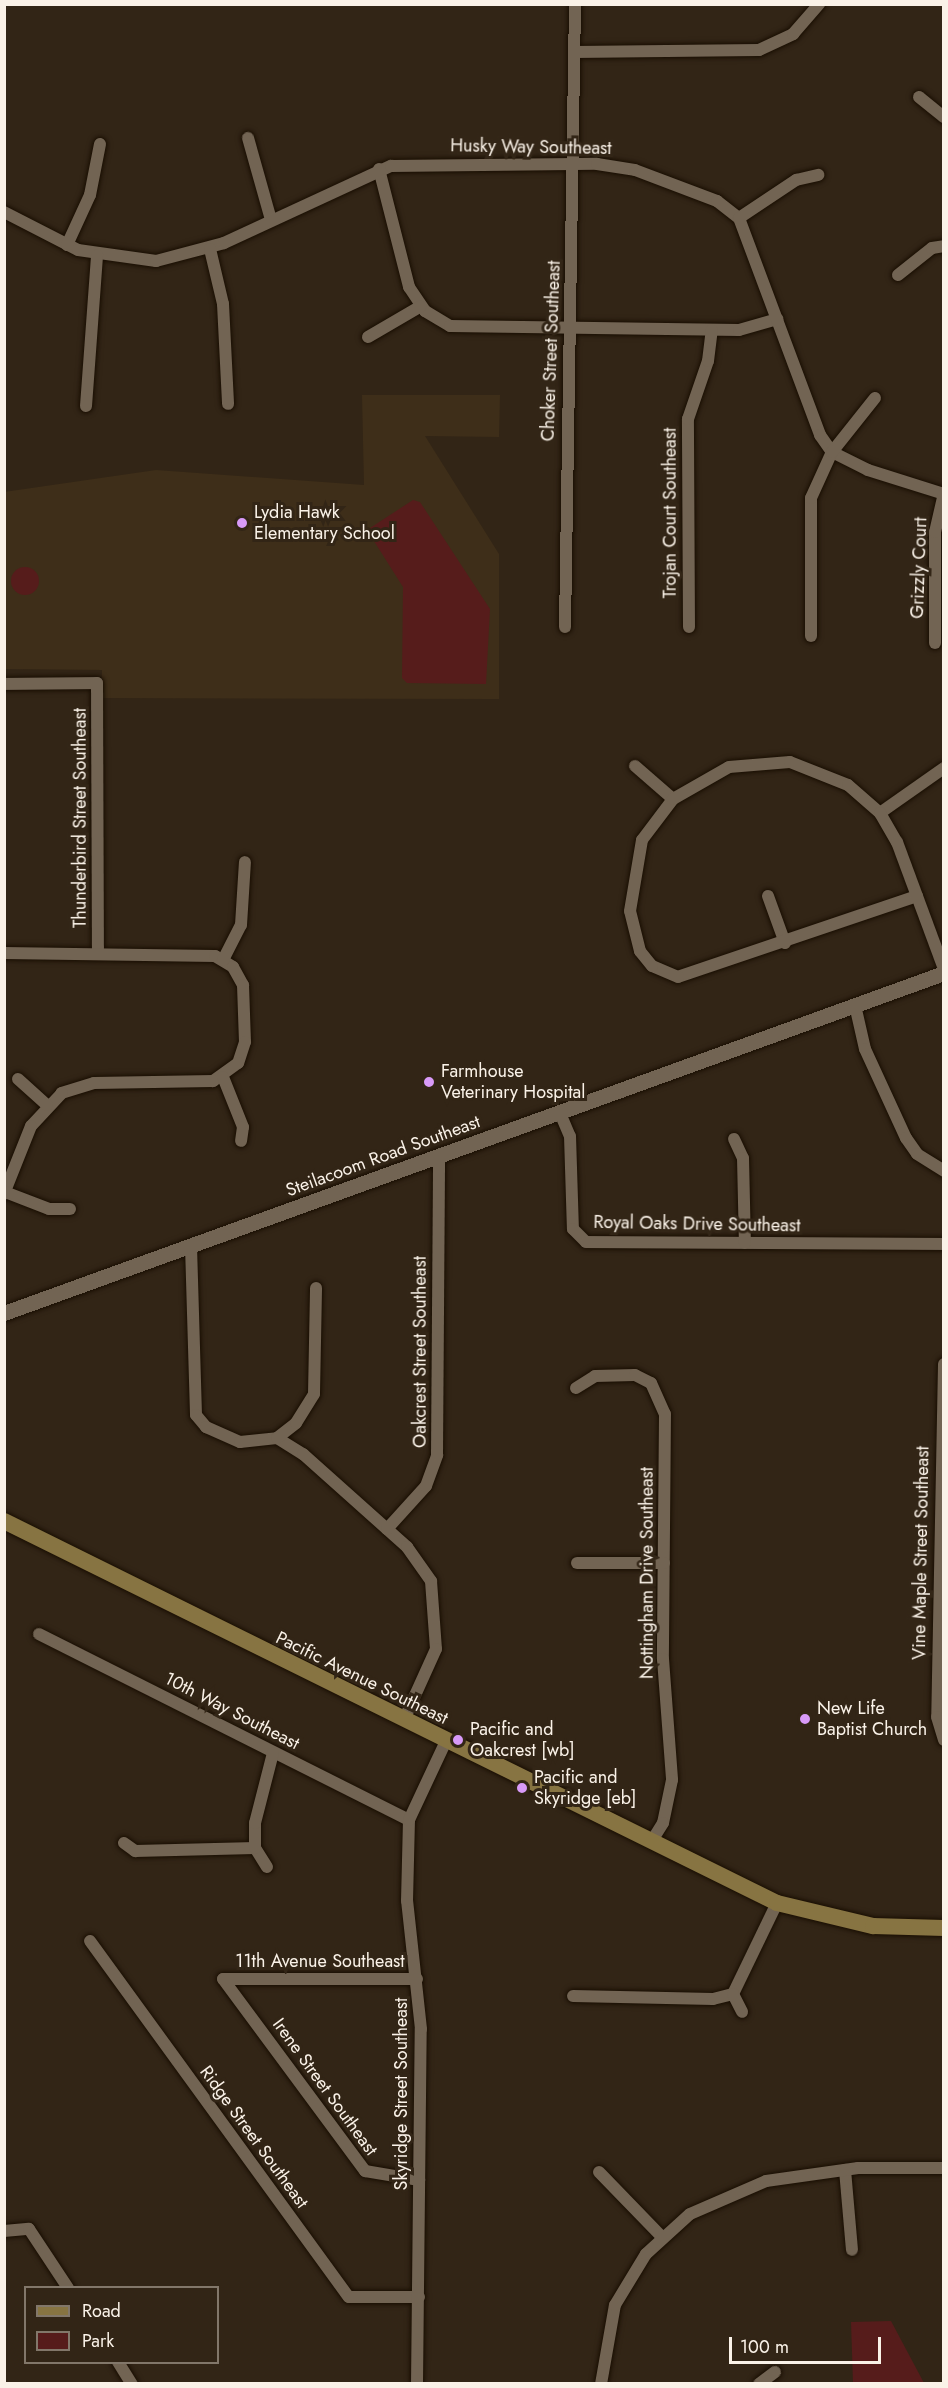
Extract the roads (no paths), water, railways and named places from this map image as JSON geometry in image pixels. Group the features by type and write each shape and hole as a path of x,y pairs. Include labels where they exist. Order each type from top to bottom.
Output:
{"main road":[{"name":"Pacific Avenue Southeast","path":"4,1521 777,1903 873,1926 944,1928"}],"street":[{"name":"Choker Street Southeast","path":"565,627 565,404 573,330 575,4"},
{"path":"574,52 759,50 794,34 819,4"},
{"path":"919,97 944,117"},
{"path":"248,138 271,220"},
{"path":"67,245 90,195 100,144"},
{"name":"Husky Way Southeast","path":"4,212 67,245 97,255 156,261 210,249 379,169 573,164 647,174 717,201 738,218"},
{"path":"379,169 406,278 421,306 460,329 749,329 777,319"},
{"path":"818,175 796,180 738,218 820,435 832,452 868,470 944,494"},
{"path":"897,275 932,248 944,246"},
{"path":"210,249 223,304 228,404"},
{"path":"86,406 97,255"},
{"path":"368,336 421,306"},
{"name":"Trojan Court Southeast","path":"689,627 688,419 708,361 712,330"},
{"path":"811,636 811,498 832,452 875,398"},
{"name":"Grizzly Court","path":"935,643 935,532 944,494"},
{"name":"Thunderbird Street Southeast","path":"4,684 98,683 98,954"},
{"path":"917,896 697,974 663,974 640,951 633,932 636,859 655,820 673,799 729,766 779,762 835,778 880,813 917,896 944,971"},
{"path":"636,766 673,799"},
{"path":"880,813 944,768"},
{"path":"224,960 241,924 244,862"},
{"path":"768,896 785,943"},
{"path":"4,953 202,954 224,960 243,985 245,1042 238,1063 223,1077 202,1082 94,1083 72,1088 47,1105 31,1126 5,1193 49,1209 70,1209"},
{"name":"Steilacoom Road Southeast","path":"4,1313 560,1113 944,971"},
{"path":"855,1005 865,1049 906,1138 917,1154 944,1170"},
{"path":"223,1077 243,1127 241,1141"},
{"path":"18,1079 47,1105"},
{"name":"Royal Oaks Drive Southeast","path":"560,1113 570,1136 571,1220 578,1237 586,1242 944,1244"},
{"path":"734,1139 743,1158 745,1243"},
{"name":"Oakcrest Street Southeast","path":"387,1529 426,1486 437,1455 439,1157"},
{"path":"191,1246 196,1415 206,1427 240,1442 277,1438 296,1423 314,1394 316,1288"},
{"name":"Vine Maple Street Southeast","path":"943,1369 937,1717 944,1740"},
{"name":"Nottingham Drive Southeast","path":"576,1388 595,1376 624,1374 644,1378 661,1398 666,1737 672,1780 663,1823 651,1842"},
{"path":"277,1438 303,1454 387,1529 426,1570 437,1605 435,1658 404,1720"},
{"path":"578,1563 664,1563"},
{"name":"10th Way Southeast","path":"39,1634 409,1820"},
{"name":"Skyridge Street Southeast","path":"417,2384 420,2180 417,1979 407,1901 409,1820 446,1741"},
{"path":"267,1867 255,1848 261,1786 273,1753"},
{"path":"124,1843 135,1851 255,1848"},
{"path":"733,1994 777,1903"},
{"name":"Ridge Street Southeast","path":"90,1941 349,2297 419,2297"},
{"name":"11th Avenue Southeast","path":"223,1979 417,1979"},
{"name":"Irene Street Southeast","path":"223,1979 365,2171 420,2180"},
{"path":"573,1996 713,1999 733,1994"},
{"path":"733,1994 742,2012"},
{"path":"601,2384 615,2305 662,2237 715,2199 745,2187 845,2170 944,2168"},
{"path":"845,2170 852,2250"},
{"path":"599,2172 662,2237"},
{"path":"4,2231 29,2229 67,2286"},
{"path":"119,2364 132,2384"},
{"path":"759,2384 775,2372"}],"place":[{"name":"Lydia Hawk Elementary School","path":"242,523"},
{"name":"Farmhouse Veterinary Hospital","path":"429,1082"},
{"name":"New Life Baptist Church","path":"805,1719"},
{"name":"Pacific and Oakcrest [wb]","path":"458,1740"},
{"name":"Pacific and Skyridge [eb]","path":"522,1788"}]}
